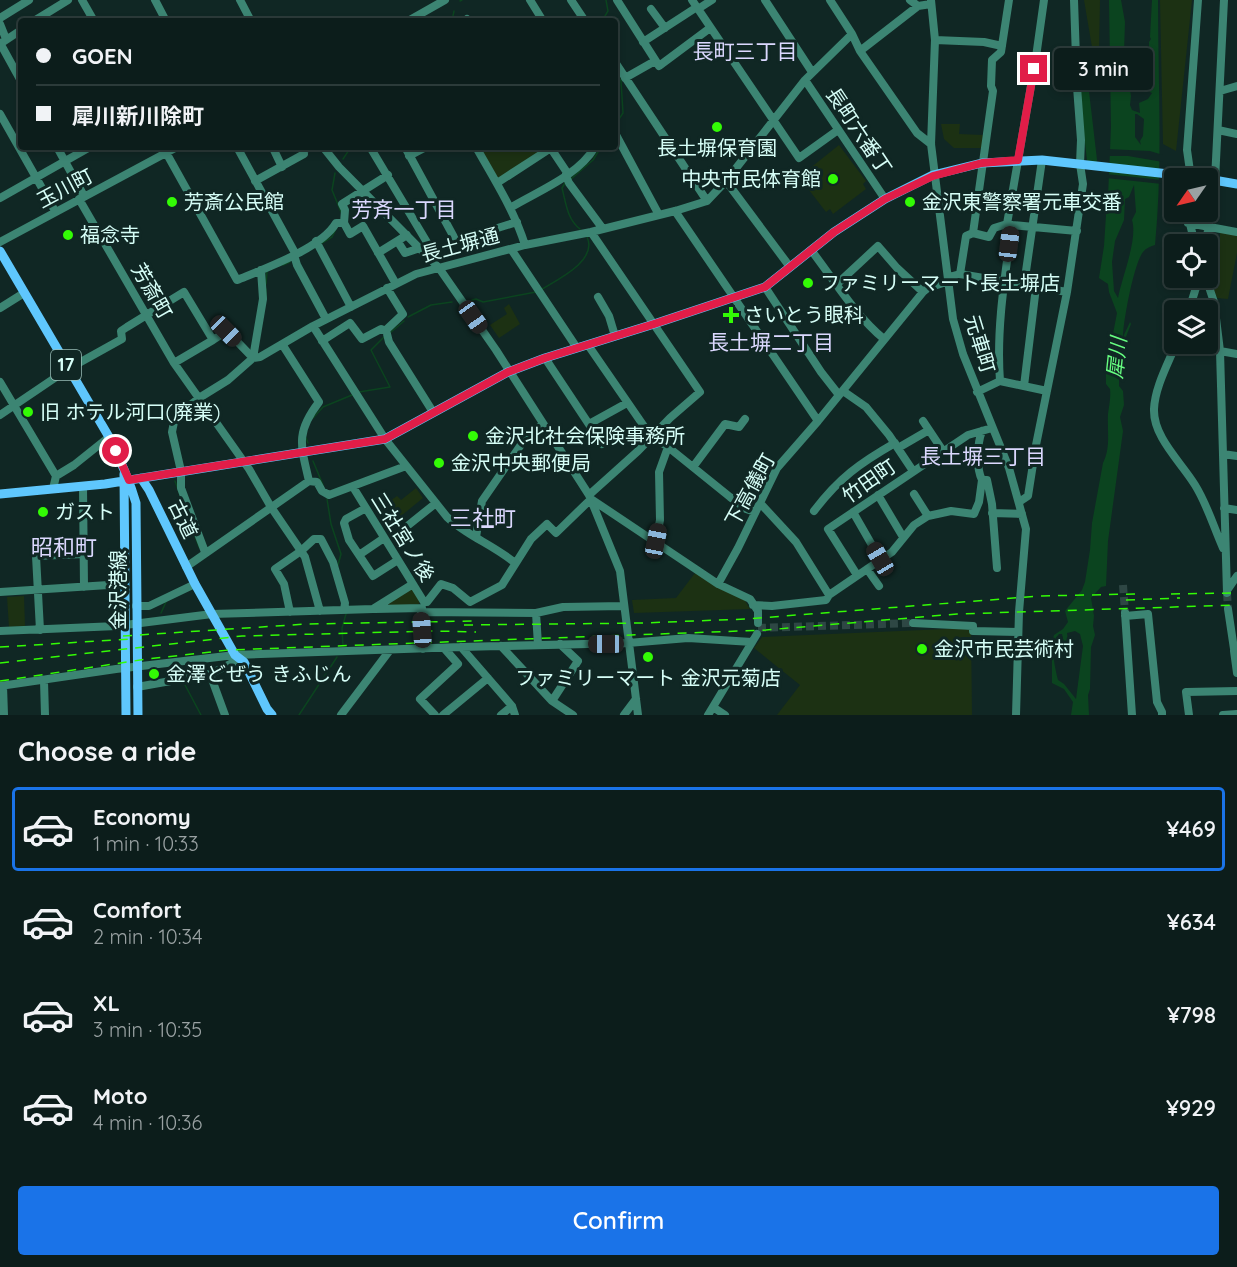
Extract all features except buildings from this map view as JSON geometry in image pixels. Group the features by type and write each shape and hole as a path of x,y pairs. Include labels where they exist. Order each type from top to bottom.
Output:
{"main road":[{"path":"0,494 141,478 385,439 508,372 765,287 834,232 885,199 933,176 982,163 1018,160 1042,160 1164,173"},
{"path":"1218,181 1237,184"},
{"name":"金沢港線","path":"0,251 109,437 124,466 136,503 138,715"},
{"name":"古道","path":"141,478 186,567 191,583 210,610 235,655 244,662 272,715"},
{"name":"金沢港線","path":"126,715 124,584 127,480"}],"street":[{"path":"0,18 29,0"},
{"path":"41,18 57,3 68,0"},
{"path":"82,0 92,18"},
{"path":"155,0 164,18"},
{"path":"240,0 249,18"},
{"path":"413,18 445,0"},
{"path":"530,0 541,18"},
{"path":"572,0 583,18"},
{"path":"617,0 659,66 710,28"},
{"path":"643,42 696,5 712,0"},
{"name":"長町六番丁","path":"765,0 812,72"},
{"path":"830,0 860,51 917,134 931,144"},
{"path":"910,0 918,6"},
{"path":"973,233 993,91 991,86 992,60 1001,49 1009,0"},
{"path":"1000,381 998,358 1010,225 1018,160 1044,0"},
{"path":"1019,502 1028,496 1067,292 1083,184 1074,0"},
{"path":"1189,168 1187,150 1198,0"},
{"path":"1211,168 1218,130 1224,0"},
{"path":"860,51 918,6 931,2"},
{"name":"元車町","path":"931,2 935,40 931,144 933,176 953,320 977,392 1009,468 1026,529 1018,632 1016,715"},
{"path":"696,5 799,158 838,130"},
{"path":"651,9 665,28"},
{"path":"0,24 2,42 18,75"},
{"path":"2,42 18,32"},
{"path":"618,67 708,201 805,80 852,34"},
{"path":"935,40 984,42 1001,49"},
{"path":"625,78 655,61"},
{"name":"長町六番丁","path":"805,80 885,199"},
{"path":"1220,91 1237,86"},
{"path":"0,114 18,146"},
{"path":"1218,130 1237,134"},
{"path":"618,139 659,215"},
{"path":"20,150 55,212"},
{"name":"芳斎町","path":"59,150 82,198 174,363 305,557 320,610"},
{"path":"0,198 85,150"},
{"path":"165,150 237,280 295,254 330,233 341,223 345,210 342,204 388,175"},
{"name":"玉川町","path":"0,242 165,150"},
{"path":"239,150 295,254 297,265 326,319"},
{"path":"274,150 282,167"},
{"path":"255,181 304,154 304,150"},
{"path":"326,150 339,167 439,268 496,350 590,497 620,571 638,715"},
{"path":"372,150 428,244 422,250 405,253 398,242"},
{"path":"406,150 456,241 517,222"},
{"path":"409,156 420,150"},
{"path":"478,150 517,222 525,245"},
{"path":"497,183 548,150"},
{"path":"552,150 566,171 566,176 603,229"},
{"path":"510,208 566,176 583,163 593,150"},
{"path":"1024,285 1042,160"},
{"path":"726,181 790,267"},
{"name":"長土塀通","path":"205,552 181,488 181,471 172,432 174,422 178,415 199,398 228,380 253,358 260,357 326,319 416,274 708,201"},
{"path":"675,211 818,421"},
{"path":"1208,234 1210,222"},
{"path":"341,223 350,234 363,226 396,284"},
{"path":"1192,234 1188,223 1237,232"},
{"path":"960,274 966,236 973,233 989,237 994,228 1010,225 1077,231"},
{"path":"423,649 423,606 441,584 453,588 470,602 502,585 531,539 547,524 556,533 652,435 700,392 591,232"},
{"path":"378,253 407,235"},
{"path":"316,241 351,307"},
{"path":"836,285 878,246 897,268 923,292 960,274 1067,292"},
{"path":"510,249 577,348"},
{"path":"811,250 836,285 884,339"},
{"path":"253,358 263,299 261,270"},
{"path":"765,287 820,372 841,393 866,407 913,471"},
{"path":"1024,386 1036,287"},
{"path":"386,331 403,314 387,288"},
{"path":"1209,288 1214,302 1220,351 1228,591 1236,578"},
{"path":"0,415 68,369 122,339 121,331 184,292 213,340"},
{"name":"下高儀町","path":"718,584 777,468 923,292"},
{"path":"0,308 24,293"},
{"path":"598,297 609,316 615,336"},
{"path":"322,341 350,323 362,339 381,329 386,331"},
{"path":"313,326 385,439 436,503 459,528 500,551 515,563"},
{"path":"174,363 226,331 253,358"},
{"path":"386,331 389,342 433,412"},
{"path":"282,344 319,402 302,430 303,453 309,481"},
{"path":"588,345 650,435 730,498 755,512"},
{"path":"1220,351 1237,354"},
{"path":"1172,354 1156,394 1154,410 1156,423 1182,468 1196,486 1225,552"},
{"path":"545,358 602,444"},
{"path":"977,392 1000,381 1047,392"},
{"path":"0,382 56,476 53,489"},
{"path":"589,424 627,403"},
{"path":"693,467 725,424 739,427 745,419"},
{"path":"923,421 943,451"},
{"path":"476,537 482,501 526,436 542,424"},
{"name":"竹田町","path":"857,575 828,529 968,435 992,428"},
{"path":"814,510 839,481 861,462 929,430"},
{"path":"753,605 772,606 826,600 829,595 899,546 903,537 914,525 928,516 951,511 974,514 979,502 982,480 979,474 982,431"},
{"path":"56,476 74,465 109,437"},
{"path":"656,541 660,520 659,472 668,447"},
{"path":"1223,453 1237,456"},
{"path":"186,567 309,481 317,482 322,491 329,495 406,466"},
{"path":"982,480 987,480 997,552 997,568"},
{"path":"83,486 84,587"},
{"name":"三社宮ノ後","path":"353,487 413,584 423,606"},
{"path":"914,494 928,516"},
{"path":"878,495 903,537"},
{"path":"590,497 718,584 750,599 758,611 758,623"},
{"path":"406,527 436,503"},
{"path":"760,503 796,542 829,595"},
{"path":"366,508 346,519 344,523 349,540 372,576 398,560"},
{"path":"1224,508 1237,510"},
{"path":"853,512 880,559"},
{"path":"992,513 1022,514"},
{"path":"359,555 384,538"},
{"path":"290,612 285,584 275,569 314,539 321,539 333,562 345,603 344,610"},
{"path":"40,630 36,556 84,554"},
{"path":"867,569 879,586"},
{"path":"136,606 149,606 191,583"},
{"path":"0,592 124,584"},
{"path":"373,609 413,584"},
{"path":"475,601 483,614"},
{"path":"0,631 124,625 210,610 290,612 423,606 483,614 536,613 563,607 624,606"},
{"path":"1227,609 1237,673"},
{"path":"536,613 538,645"},
{"path":"1132,715 1125,614 1148,614 1157,702 1162,715"},
{"path":"913,623 973,626 973,631 1018,632"},
{"path":"708,715 757,633"},
{"path":"4,715 2,686 235,655 560,644 628,644 688,638 752,642"},
{"path":"552,701 578,661 560,644"},
{"path":"501,646 552,701 573,715"},
{"path":"461,647 512,706 516,715"},
{"path":"435,715 420,699 458,664 444,648"},
{"path":"342,715 390,650"},
{"path":"137,687 210,674 234,662 235,655"},
{"path":"210,674 225,715"},
{"path":"443,715 488,678"},
{"path":"44,681 45,715"},
{"path":"1190,715 1186,692 1237,691"},
{"path":"624,715 636,699"},
{"path":"501,715 512,706"},
{"path":"713,707 725,715"},
{"path":"1223,715 1237,714"}],"shaded area":[{"path":"1084,0 1100,0 1099,51 1093,53"},
{"path":"1160,0 1192,0 1176,151 1163,144"},
{"path":"941,124 960,124 959,134 983,135 982,148 954,148 944,139"},
{"name":"中央市民体育館","path":"839,145 866,181 863,184 866,189 833,214 830,209 826,212 799,177"},
{"path":"481,150 542,150 499,179"},
{"path":"1220,232 1237,235 1237,253 1228,299 1217,298 1213,288 1218,288"},
{"path":"509,304 520,324 499,338 490,325 507,314 504,308"},
{"path":"416,488 423,498 401,516 390,501 397,496 401,500"},
{"path":"695,573 744,599 750,609 634,613 632,600 676,598"},
{"path":"414,589 419,596 419,604 389,606 388,603"},
{"path":"24,596 25,626 9,627 7,597"},
{"path":"969,628 971,630 972,715 777,715 800,685 754,648 762,637"}],"water":[{"path":"1109,0 1121,0 1125,22 1124,52 1131,96 1130,105 1132,110 1140,113 1139,103 1148,99 1152,93 1149,88 1149,42 1152,0 1158,0 1159,153 1155,245 1143,252 1136,268 1123,329 1123,337 1130,322 1122,347 1124,353 1119,358 1119,386 1123,391 1124,405 1120,417 1123,431 1108,541 1106,586 1101,587 1091,598 1095,635 1091,647 1089,715 1071,715 1073,702 1064,689 1052,683 1052,643 1054,635 1068,622 1065,611 1082,590 1085,582 1092,523 1108,445 1110,389 1106,384 1106,370 1117,313 1108,284 1099,278 1104,246 1107,200 1105,198 1108,197 1111,127","holes":["1135,114 1144,119 1141,145 1135,137","1134,185 1136,212 1132,220 1133,237 1118,298 1114,291 1112,262 1115,241 1124,220 1125,199 1129,197","1075,631 1080,634 1083,646 1076,699 1058,680 1054,663 1053,650 1056,638 1062,634 1066,644 1067,633"]}],"pier":[{"path":"1107,149 1150,151 1163,155 1163,162 1128,156 1107,156"},
{"path":"1106,174 1162,180 1162,184 1106,178"}],"waterway":[{"path":"604,18 608,11 606,0"},
{"path":"453,18 454,11"},
{"path":"618,76 621,81 623,113 618,120"},
{"name":"犀川","path":"1077,82 1083,83 1092,160"},
{"path":"343,159 349,150"},
{"path":"571,179 593,160 599,150"},
{"path":"335,173 332,190 341,212"},
{"path":"565,183 562,188 568,210 572,220 580,229"},
{"path":"322,243 332,237 337,227"},
{"path":"542,289 567,274 582,261 589,245 587,237"},
{"path":"283,265 290,262"},
{"path":"266,284 267,271"},
{"path":"266,289 266,299"},
{"path":"472,300 483,302 536,292"},
{"path":"408,317 431,305 452,302"},
{"path":"391,332 404,321"},
{"path":"359,392 390,387 371,350 384,337"},
{"path":"313,418 323,407 352,395"},
{"path":"183,406 191,400"},
{"path":"306,438 308,443"},
{"path":"313,461 323,485"},
{"path":"175,481 199,547"},
{"path":"327,499 331,524 341,554 338,565"},
{"path":"161,613 166,602"},
{"path":"343,646 342,628 346,614"},
{"path":"299,715 337,657"},
{"path":"175,667 180,676"},
{"path":"184,683 201,715"}],"tunnel":[{"path":"1123,585 1125,612"},
{"path":"1227,593 1228,609"},
{"path":"758,628 913,623"}],"railway":[{"path":"1171,594 1237,593"},
{"path":"464,625 643,623 746,619 1040,596 1135,594"},
{"path":"1126,600 1180,598"},
{"path":"0,681 147,659 229,650 766,630 957,614 1237,605"},
{"path":"123,636 307,624 473,621"},
{"path":"0,663 242,636 476,632"},
{"path":"0,647 132,639"}],"place":[{"name":"長土塀保育園","path":"717,127"},
{"name":"中央市民体育館","path":"833,179"},
{"name":"芳斎公民館","path":"172,202"},
{"name":"金沢東警察署元車交番","path":"910,202"},
{"name":"福念寺","path":"68,235"},
{"name":"ファミリーマート長土塀店","path":"808,283"},
{"name":"さいとう眼科","path":"731,315"},
{"name":"旧 ホテル河口(廃業)","path":"28,412"},
{"name":"金沢北社会保険事務所","path":"473,436"},
{"name":"金沢中央郵便局","path":"439,463"},
{"name":"ガスト","path":"43,512"},
{"name":"金沢市民芸術村","path":"922,649"},
{"name":"ファミリーマート 金沢元菊店","path":"648,657"},
{"name":"金澤どぜう きふじん","path":"154,674"}],"district":[{"name":"長町三丁目","path":"745,52"},
{"name":"芳斉一丁目","path":"404,210"},
{"name":"長土塀二丁目","path":"771,343"},
{"name":"長土塀三丁目","path":"983,457"},
{"name":"三社町","path":"483,518"},
{"name":"昭和町","path":"64,547"}],"route":[{"path":"116,451 129,480 385,439 508,372 765,287 834,232 885,199 933,176 982,163 1018,160 1034,69"}]}
